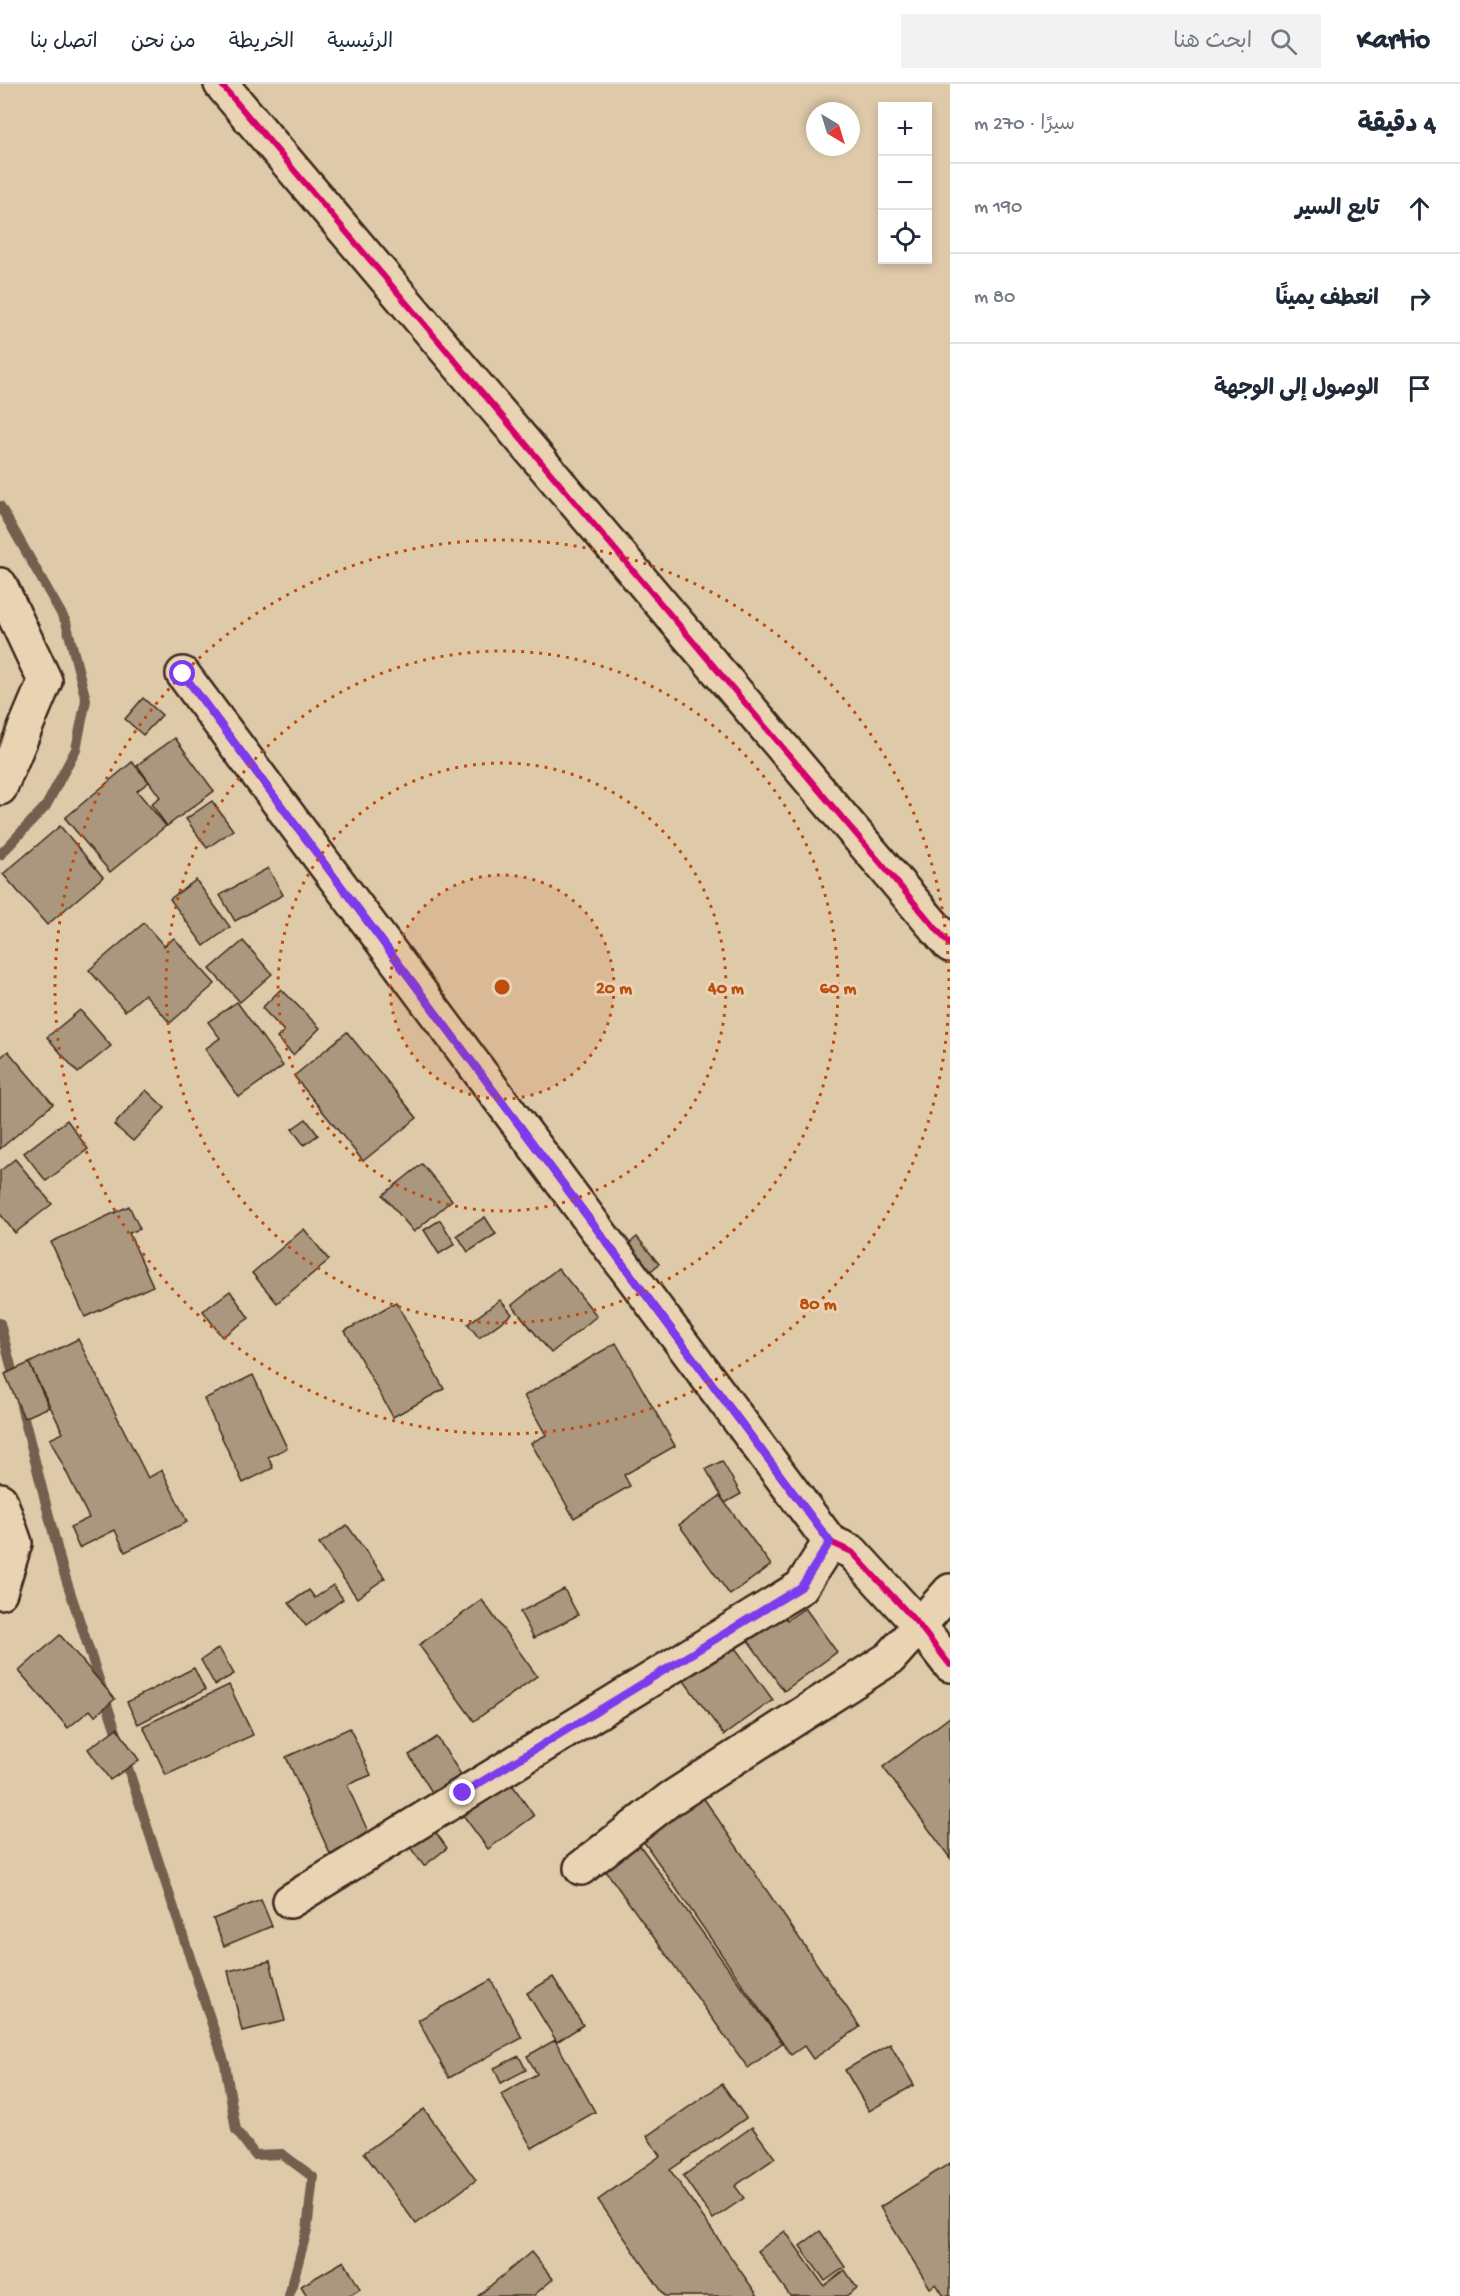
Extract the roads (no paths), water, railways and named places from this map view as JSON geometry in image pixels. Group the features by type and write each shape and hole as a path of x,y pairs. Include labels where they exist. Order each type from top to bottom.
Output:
{"street":[{"path":"220,84 950,945"},
{"path":"0,585 45,681 0,788"},
{"path":"183,674 830,1542 852,1552 919,1625 950,1665"},
{"path":"0,1500 15,1543 0,1592"},
{"path":"290,1901 801,1587 830,1542"},
{"path":"581,1868 670,1799 890,1658 950,1591"}],"waterway":[{"path":"0,506 66,622 86,700 76,749 46,806 0,855"},
{"path":"0,1323 15,1382"},
{"path":"21,1406 62,1567 225,2064 236,2130 255,2155 282,2154 313,2177 307,2230 289,2296"}]}
